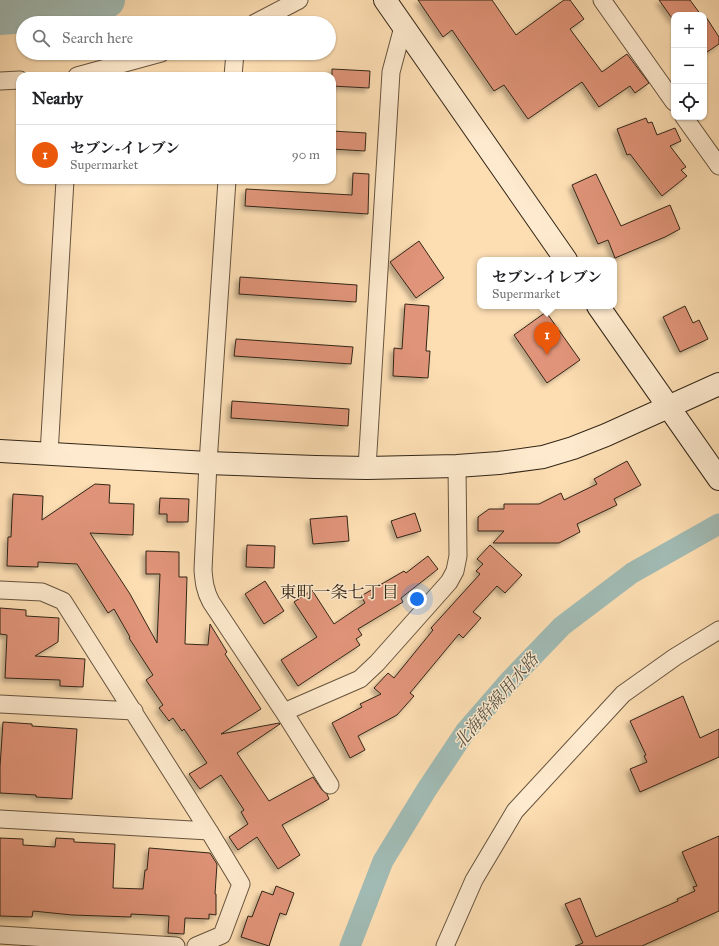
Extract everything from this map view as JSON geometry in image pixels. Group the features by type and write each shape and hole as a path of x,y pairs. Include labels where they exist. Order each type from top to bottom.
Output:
{"street":[{"path":"268,16 299,0"},
{"path":"385,0 564,257"},
{"path":"602,0 671,98"},
{"path":"367,468 391,72 403,27"},
{"path":"91,72 135,60"},
{"path":"234,72 235,60"},
{"path":"0,81 16,80"},
{"path":"686,120 719,166"},
{"path":"49,454 65,184"},
{"path":"227,184 208,463 203,570 204,585 207,595 330,785"},
{"path":"600,309 719,479"},
{"path":"0,451 208,463 367,468 457,466 499,463 543,457 573,448 606,435 719,384"},
{"path":"284,712 360,679 377,663 449,582 455,571 458,556 457,466"},
{"path":"0,590 42,592 63,601 241,884 222,935 196,946"},
{"path":"445,946 474,880 515,811 623,694 675,657 719,630"},
{"path":"0,704 134,712"},
{"path":"0,819 209,831"},
{"path":"0,935 176,946"}],"building":[{"path":"418,0 492,0 516,35 564,0 570,0 584,19 570,29 602,72 627,54 649,83 635,93 630,86 599,107 582,82 528,119 504,85 494,91 452,30 443,37"},
{"path":"659,0 690,0 699,12 671,12 671,17"},
{"path":"707,19 719,37 719,44 707,52"},
{"path":"332,69 370,71 369,88 336,86 336,72 332,72"},
{"path":"646,118 648,123 652,122 657,135 675,128 681,141 670,146 686,167 681,170 687,176 662,196 630,154 627,155 617,129"},
{"path":"336,131 366,133 365,151 336,149"},
{"path":"353,173 369,174 368,214 245,206 246,189 352,195"},
{"path":"596,174 621,226 670,205 680,229 665,237 615,257 608,240 598,244 572,185"},
{"path":"419,241 444,278 416,298 390,262"},
{"path":"240,277 357,285 356,302 239,294"},
{"path":"405,304 429,306 426,351 430,351 428,378 393,376 394,348 402,349"},
{"path":"685,306 693,323 699,320 708,339 680,352 663,317"},
{"path":"546,312 580,360 547,383 514,335"},
{"path":"236,339 353,347 351,364 234,356"},
{"path":"232,401 349,409 348,426 231,418"},
{"path":"627,461 641,485 614,499 617,505 577,524 580,532 559,543 493,543 504,531 478,531 478,517 489,509 504,509 504,504 539,504 561,493 564,500 597,484 594,479"},
{"path":"95,484 110,485 109,503 134,504 133,535 90,533 130,594 157,643 160,574 146,574 146,551 179,552 179,577 187,577 185,644 208,645 210,624 227,652 225,654 261,709 221,734 280,724 237,753 269,801 313,777 322,790 327,794 329,799 282,825 300,855 278,869 257,837 238,850 229,837 248,824 241,812 244,810 221,775 200,789 189,774 207,763 184,729 182,731 173,718 169,721 159,708 163,705 146,680 153,675 129,638 130,637 114,609 108,613 77,564 38,562 38,567 7,566 8,537 11,537 13,494 43,496 42,520"},
{"path":"160,498 189,499 188,522 167,522 167,514 159,514"},
{"path":"415,513 421,531 397,538 391,521"},
{"path":"347,516 349,541 313,544 310,519"},
{"path":"247,545 275,546 274,568 246,567"},
{"path":"490,545 522,575 505,593 497,586 473,612 481,618 463,638 459,634 410,693 414,696 397,715 358,736 365,750 350,758 332,723 362,707 360,704 381,694 374,688 388,673 394,678 433,630 431,628 480,574 476,571 483,564 477,559"},
{"path":"428,556 438,569 401,598 403,602 358,629 362,635 356,639 360,645 298,686 281,660 317,637 294,602 312,590 334,624 365,603 361,596 404,571 406,573"},
{"path":"265,581 284,611 264,624 245,594"},
{"path":"0,608 26,610 26,616 59,618 58,642 35,656 85,659 83,687 60,686 60,680 5,678 7,635 0,634"},
{"path":"683,696 700,738 719,729 719,757 640,792 630,769 647,762 644,756 646,755 630,721"},
{"path":"3,722 32,724 32,726 77,729 72,799 0,793"},
{"path":"719,836 719,911 642,946 575,946 583,943 565,904 580,898 596,937 678,901 677,899 695,891 693,887 697,886 682,852"},
{"path":"0,838 23,839 23,845 55,847 56,838 74,839 74,842 115,844 113,888 143,889 145,870 147,870 149,848 210,853 217,864 215,894 216,915 209,914 209,919 185,918 184,934 168,933 169,916 131,914 131,917 72,915 33,911 32,917 0,916"},
{"path":"276,886 294,893 286,915 280,913 269,946 241,937 248,916 252,917 262,891 273,895"}],"waterway":[{"path":"0,17 66,12 107,0"},
{"name":"北海幹線用水路","path":"350,946 383,861 427,789 465,732 511,679 562,626 632,573 719,524"}],"place":[{"name":"セブン-イレブン","path":"547,355"}],"district":[{"name":"東町一条七丁目","path":"339,592"}]}
